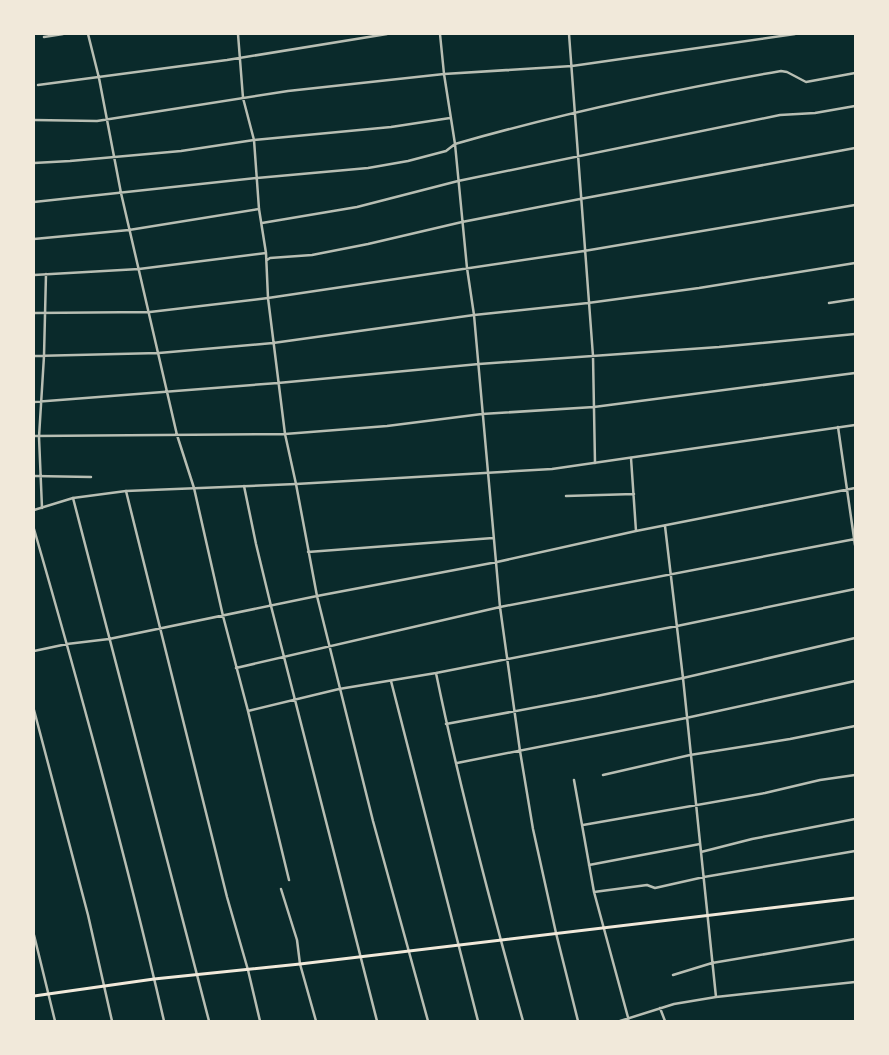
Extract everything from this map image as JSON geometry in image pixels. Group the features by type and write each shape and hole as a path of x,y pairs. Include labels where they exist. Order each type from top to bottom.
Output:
{"main road":[{"path":"34,996 154,980 855,898"}],"street":[{"path":"44,37 63,34"},
{"path":"88,34 99,78 121,194 150,312 177,435 194,488 222,616 248,711 289,880"},
{"path":"238,34 243,98 254,140 259,209 267,260 268,298 285,434 316,596 373,821 428,1021"},
{"path":"38,85 99,78 386,34"},
{"path":"440,34 455,144 467,268 474,315 493,538 514,711 533,829 578,1021"},
{"path":"569,34 593,356 595,463"},
{"path":"34,120 97,121 106,118 334,85 444,74 572,66 795,34"},
{"path":"34,202 376,167 446,151 455,144 576,112 696,85 781,71 787,72 806,82 855,73"},
{"path":"262,223 357,207 458,181 780,115 815,114 855,106"},
{"path":"34,163 114,158 181,151 254,140 450,118"},
{"path":"267,260 270,258 312,255 462,222 855,148"},
{"path":"34,313 150,312 268,298 584,251 855,205"},
{"path":"34,240 129,230 259,209"},
{"path":"34,275 138,269 266,253"},
{"path":"34,356 159,352 273,343 474,315 588,303 708,287 855,263"},
{"path":"42,508 39,436 46,314 46,274"},
{"path":"829,303 855,299"},
{"path":"34,402 278,383 479,364 719,347 855,334"},
{"path":"34,436 285,434 387,426 482,414 594,407 855,373"},
{"path":"34,510 73,498 126,490 296,484 488,471 552,469 855,425"},
{"path":"838,428 855,545"},
{"path":"631,458 636,531"},
{"path":"34,476 91,477"},
{"path":"244,486 271,606 377,1021"},
{"path":"34,651 67,644 109,639 316,596 497,562 636,531 855,488"},
{"path":"126,490 159,629 260,1021"},
{"path":"566,496 634,494"},
{"path":"73,498 209,1021"},
{"path":"666,526 716,997"},
{"path":"34,529 124,858 164,1021"},
{"path":"308,552 493,538"},
{"path":"236,668 500,607 855,539"},
{"path":"248,711 339,689 436,673 855,589"},
{"path":"446,724 683,678 855,638"},
{"path":"436,673 446,724 523,1021"},
{"path":"391,681 457,945 478,1021"},
{"path":"457,763 686,718 855,681"},
{"path":"34,710 88,915 112,1021"},
{"path":"603,775 690,755 790,739 855,726"},
{"path":"582,825 855,775"},
{"path":"574,780 594,892 629,1020"},
{"path":"701,852 752,839 855,819"},
{"path":"589,865 700,844"},
{"path":"594,892 647,885 655,888 704,877 855,851"},
{"path":"281,890 297,940 300,964 316,1021"},
{"path":"34,935 55,1021"},
{"path":"672,975 712,963 855,939"},
{"path":"620,1021 629,1020 674,1004 716,997 855,982"},
{"path":"660,1008 665,1021"}],"water":[{"path":"34,34 855,34 855,1021 34,1021"}]}
